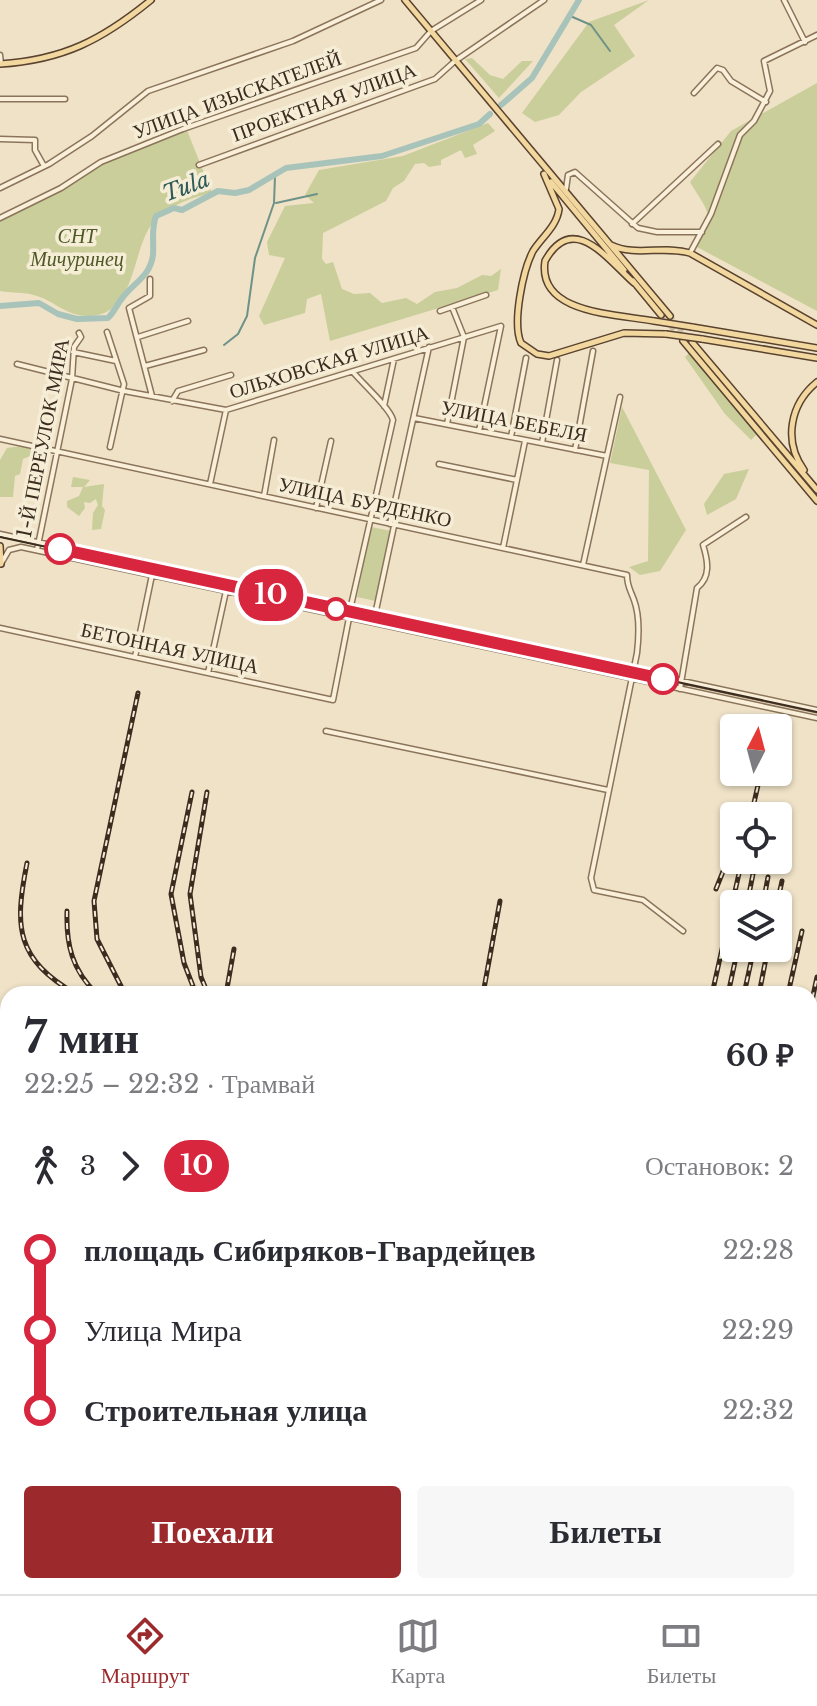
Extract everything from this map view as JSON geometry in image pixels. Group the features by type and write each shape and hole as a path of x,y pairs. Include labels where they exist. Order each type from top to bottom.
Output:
{"main road":[{"path":"0,64 65,54 111,29 151,0"},
{"path":"405,0 670,316"},
{"path":"533,155 559,209 555,222 527,265 517,319 521,343 537,354 549,356 624,333 666,334 817,358"},
{"path":"544,174 661,315"},
{"path":"634,283 596,247 585,241 572,239 558,244 545,261 547,287 561,301 654,321 817,348"},
{"path":"608,242 630,251 669,249 690,253 817,325"},
{"path":"683,341 817,501"},
{"path":"692,342 816,489"},
{"path":"816,489 797,461 791,434 798,403 817,382"},
{"path":"0,546 0,565"}],"street":[{"path":"0,188 44,166 92,136 148,91 293,41 381,0"},
{"name":"УЛИЦА ИЗЫСКАТЕЛЕЙ","path":"0,218 61,188 101,162 183,129 416,48 431,31 481,0"},
{"name":"ПРОЕКТНАЯ УЛИЦА","path":"199,165 435,79 455,61 544,0"},
{"path":"784,0 805,42"},
{"path":"690,253 702,232 740,135 766,102 770,91 764,61 817,35"},
{"path":"0,55 0,64"},
{"path":"694,93 717,68 723,70 731,81 766,102"},
{"path":"0,99 65,99"},
{"path":"0,139 35,140 35,150 44,166"},
{"path":"632,224 718,144"},
{"path":"566,189 568,175 575,172 632,224 657,232 702,232"},
{"path":"150,279 150,296 129,308 152,396"},
{"path":"440,311 486,295"},
{"path":"447,424 464,337 452,307"},
{"path":"138,337 188,321"},
{"name":"ОЛЬХОВСКАЯ УЛИЦА","path":"17,364 124,391 226,410 501,326 479,431"},
{"path":"107,332 124,391 110,447"},
{"name":"1-Й ПЕРЕУЛОК МИРА","path":"37,550 72,379 73,352 80,343 79,333"},
{"path":"375,615 429,347"},
{"path":"145,366 204,350"},
{"path":"575,450 593,351"},
{"path":"73,352 116,361"},
{"path":"511,437 526,358"},
{"path":"384,406 394,359"},
{"path":"542,443 557,360"},
{"path":"349,617 393,420 391,413 353,372"},
{"path":"172,401 178,391 231,375"},
{"path":"583,565 620,397"},
{"path":"210,484 226,410"},
{"name":"УЛИЦА БЕБЕЛЯ","path":"414,418 607,456"},
{"name":"УЛИЦА БУРДЕНКО","path":"0,439 627,575 639,634 633,670"},
{"path":"264,496 274,440"},
{"path":"503,548 525,440"},
{"path":"316,508 331,441"},
{"path":"439,464 517,480"},
{"path":"680,689 697,588 705,582 707,574 703,545 746,517"},
{"path":"0,534 817,710"},
{"path":"0,565 5,555 15,547 37,550 817,718"},
{"path":"135,657 152,575"},
{"path":"208,673 226,591"},
{"name":"БЕТОННАЯ УЛИЦА","path":"0,628 333,700 349,617"},
{"path":"633,670 591,878 594,890 643,900 683,931"},
{"path":"326,731 608,790"}],"green space":[{"path":"649,0 614,25 635,56 581,92 559,115 535,122 522,113 589,22"},
{"path":"472,58 490,75 503,79 522,61 533,61 499,98 465,59"},
{"path":"817,83 817,311 697,247 708,219 702,201 690,182 731,131"},
{"path":"488,123 495,131 473,145 477,154 465,158 461,150 441,160 441,165 429,167 424,163 415,164 404,181 393,188 386,201 323,233 322,259 326,264 333,262 342,289 354,294 370,293 382,303 406,298 417,304 435,292 457,288 482,275 491,276 501,269 498,290 330,341 321,294 307,299 305,313 264,325 259,316 285,258 269,255 267,242 285,206 314,203 305,195 319,170 403,156"},
{"name":"СНТ Мичуринец","path":"186,128 212,193 182,202 156,219 117,304 105,313 89,316 67,311 33,295 0,291 0,218 101,165"},
{"path":"690,352 757,434 751,440 725,414 685,357"},
{"path":"622,407 686,530 660,571 640,575 629,567 648,561 649,470 610,463"},
{"path":"22,446 40,452 23,459 20,474 15,476 13,497 0,497 0,460 7,448"},
{"path":"749,469 736,499 707,515 704,504 724,474"},
{"path":"73,477 90,480 84,487 104,484 102,506 105,510 101,529 92,530 93,513 98,505 96,499 90,503 84,502 85,508 79,516 67,507 67,501 79,496 83,487 71,487"},
{"path":"371,527 391,531 376,601 357,597"}],"waterway":[{"name":"Tula","path":"501,105 532,78 579,0"},
{"path":"568,15 591,25 610,51"},
{"name":"Tula","path":"0,306 39,303 58,314 77,319 108,318 149,268 156,216 174,208 182,210 218,191 235,193 249,190 286,168 382,156 479,124 490,114"},
{"path":"224,345 238,334 247,316 255,258 274,203 275,176 286,168"},
{"path":"276,203 317,194"}],"tunnel":[{"path":"661,315 679,336"},
{"path":"670,316 688,339"}],"tram line":[{"path":"0,537 817,712"},
{"name":"10","path":"60,549 663,679"}],"railway":[{"path":"121,986 97,939 94,901 138,693"},
{"path":"754,802 758,786"},
{"path":"192,792 171,894 184,963 193,986"},
{"path":"205,986 190,894 207,792"},
{"path":"27,863 21,906 24,940 41,968 64,986"},
{"path":"716,889 722,874"},
{"path":"714,986 739,874"},
{"path":"750,890 753,874"},
{"path":"766,890 768,877"},
{"path":"780,890 782,881"},
{"path":"484,986 500,901"},
{"path":"67,911 72,956 89,986"},
{"path":"790,986 802,931"},
{"path":"227,986 234,949"},
{"path":"730,986 735,962"},
{"path":"746,986 751,962"},
{"path":"761,986 765,962"},
{"path":"815,986 817,977"}]}
